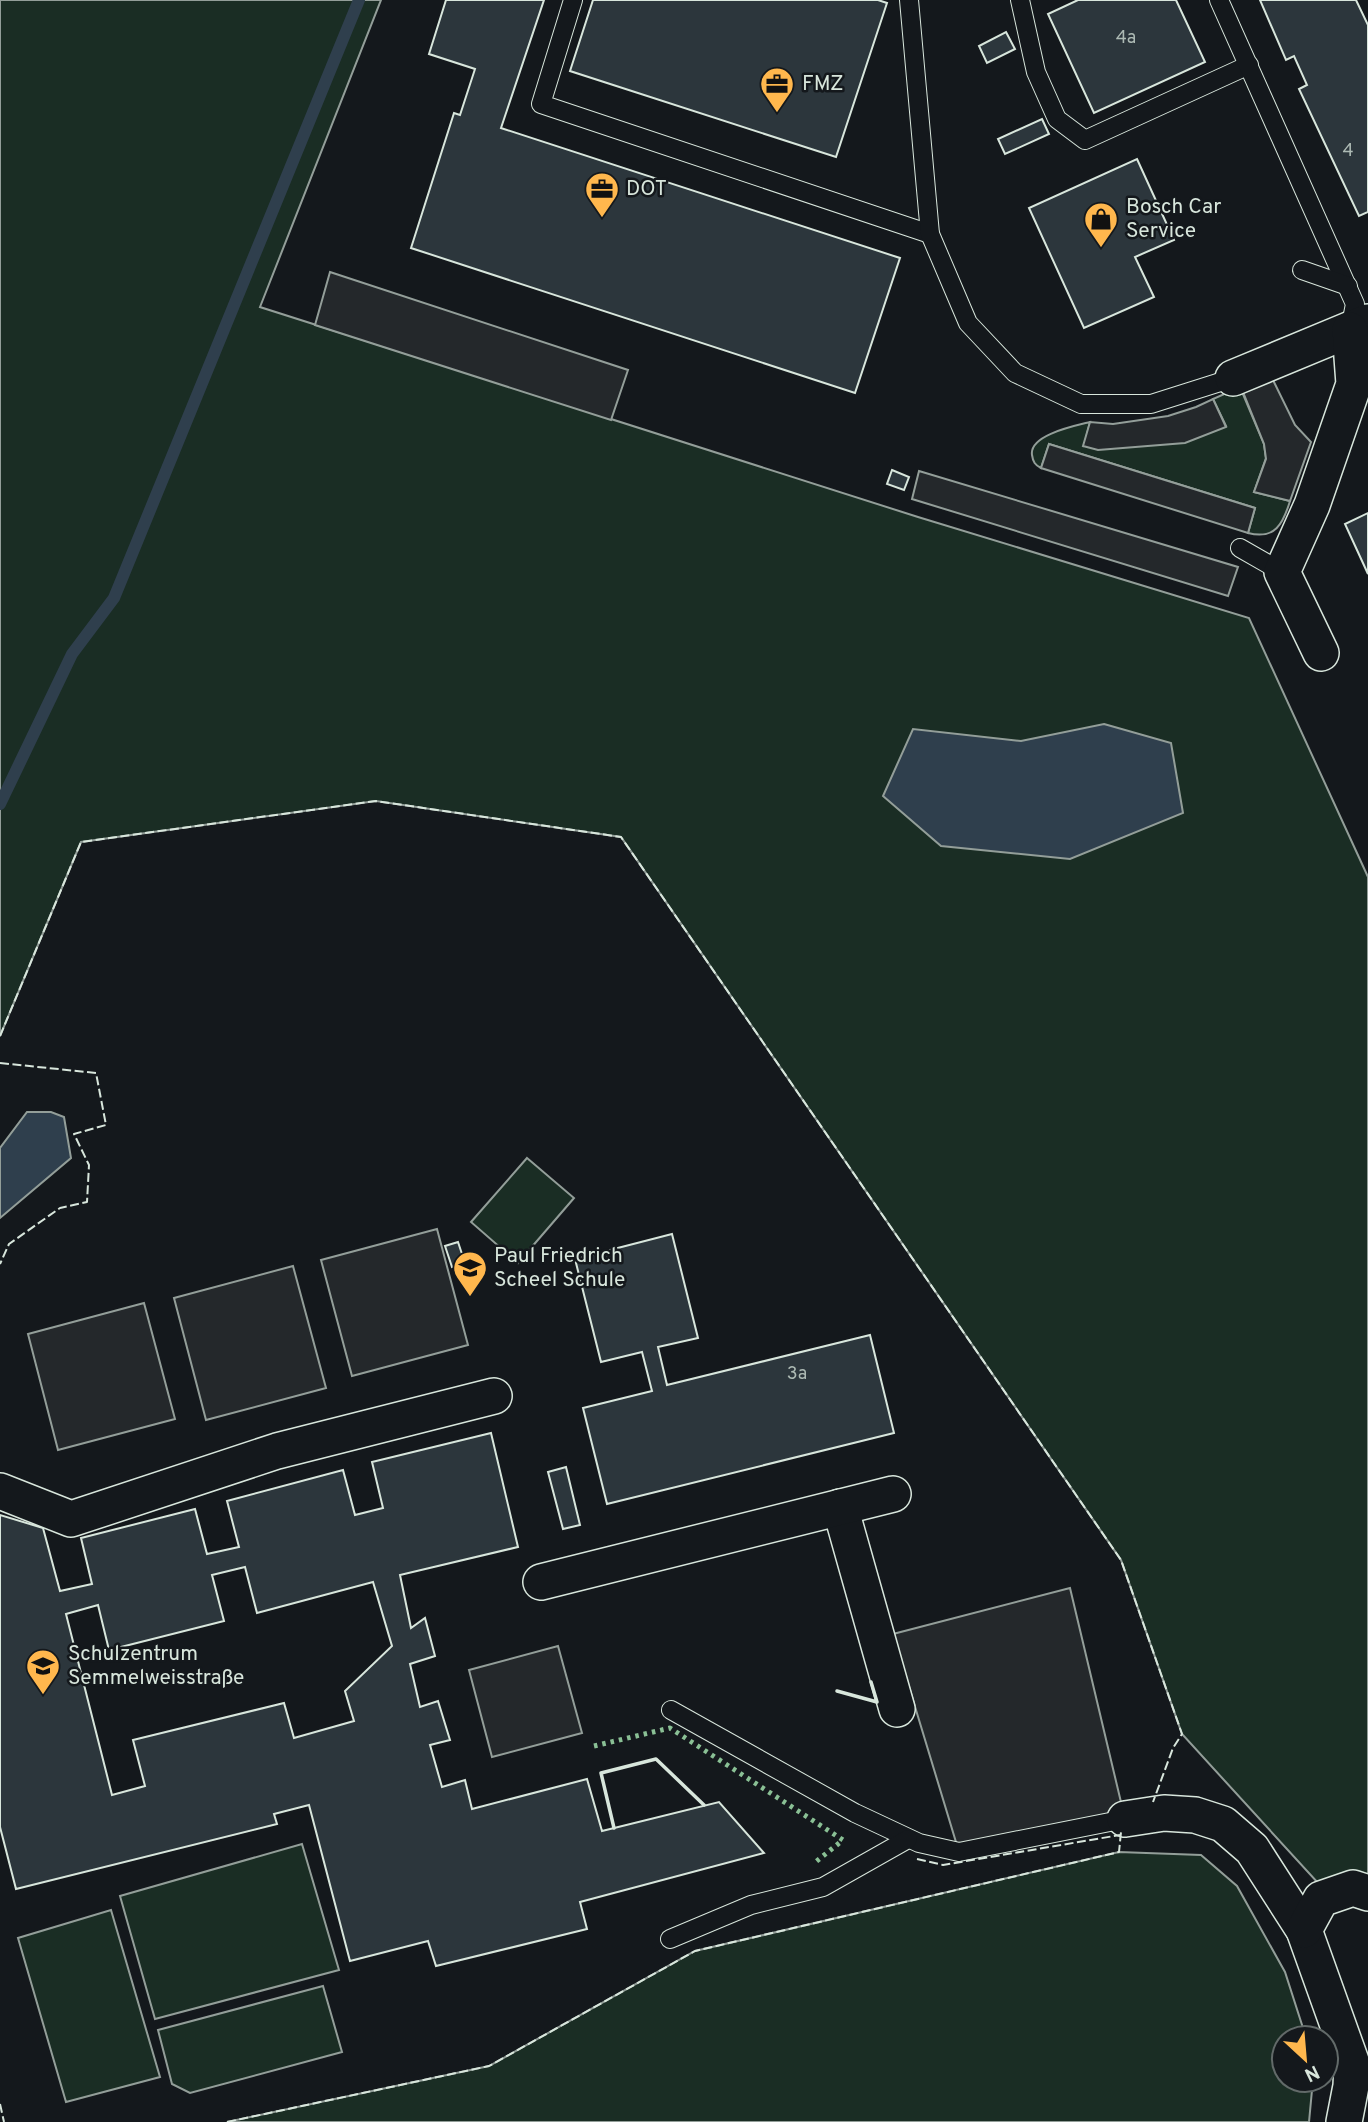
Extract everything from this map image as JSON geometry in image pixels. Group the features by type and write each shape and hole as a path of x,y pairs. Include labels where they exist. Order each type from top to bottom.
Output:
{"street":[{"path":"1233,378 1359,326 1354,384 1312,505 1282,572 1321,653"},
{"path":"0,1491 71,1519 277,1451 494,1396"},
{"path":"541,1583 893,1494"},
{"path":"840,1507 897,1709"},
{"path":"1125,1819 1164,1812 1195,1815 1223,1824 1252,1849 1304,1930 1352,2064"},
{"path":"1304,1930 1321,1899 1353,1888 1368,1893"},
{"path":"1344,2122 1352,2064 1368,2024"}],"lane":[{"path":"573,0 541,104 930,234"},
{"path":"909,0 930,234 968,323 1016,373 1081,404 1151,404 1233,378"},
{"path":"1020,0 1036,72 1057,119 1085,140 1249,65"},
{"path":"1219,0 1348,286 1359,326"},
{"path":"1302,270 1348,286"},
{"path":"1240,548 1282,572"},
{"path":"671,1710 855,1813 908,1839 959,1852 1125,1819"},
{"path":"670,1939 751,1905 822,1887 908,1839"}],"green space":[{"path":"0,0 381,0 260,307 918,517 1249,618 1368,877 1368,1880 1318,1883 1182,1734 1121,1560 621,837 376,801 81,842 0,1036"},
{"path":"1240,387 1264,444 1266,458 1254,492 1290,501 1281,523 1271,532 1257,535 1248,533 1255,508 1049,444 1041,468 1033,460 1033,448 1045,437 1090,422 1084,446 1226,426 1213,399"},
{"path":"527,1158 574,1198 518,1263 471,1222"},
{"path":"302,1844 339,1970 155,2019 120,1896"},
{"path":"1119,1852 1201,1855 1237,1886 1285,1972 1302,2024 1270,2024 1270,2094 1312,2094 1309,2122 227,2122 489,2066 695,1951"},
{"path":"111,1910 160,2077 66,2102 18,1938"},
{"path":"323,1986 342,2052 190,2093 172,2084 158,2030"}],"shaded area":[{"path":"330,272 628,370 611,420 315,325"},
{"path":"1272,378 1295,425 1311,442 1290,501 1254,492 1266,459 1264,444 1243,392"},
{"path":"1213,399 1226,427 1185,443 1098,450 1083,446 1090,422 1113,424 1168,416"},
{"path":"1049,444 1255,508 1248,533 1041,468"},
{"path":"919,471 1238,567 1228,596 912,499"},
{"path":"437,1229 468,1345 352,1376 321,1260"},
{"path":"293,1266 326,1388 206,1420 174,1298"},
{"path":"144,1303 175,1419 58,1450 28,1334"},
{"path":"1070,1588 1125,1819 959,1852 893,1634"},
{"path":"558,1646 582,1733 492,1757 469,1670"}],"water":[{"path":"1104,724 1171,743 1183,813 1070,859 941,846 883,796 913,729 1021,741"},
{"path":"27,1112 51,1112 64,1117 71,1158 0,1218 0,1148"}],"building":[{"name":"DOT","path":"446,0 544,0 501,128 900,258 855,393 411,248 454,113 460,115 475,69 429,54"},
{"name":"FMZ","path":"593,0 878,0 887,3 836,157 570,71"},
{"path":"1078,0 1176,0 1205,62 1094,113 1048,14"},
{"path":"1260,0 1356,0 1368,25 1368,212 1359,216 1299,89 1307,85 1294,56 1286,60"},
{"path":"1006,32 1015,49 987,63 979,46"},
{"path":"1042,119 1049,134 1005,154 998,139"},
{"name":"Bosch Car Service","path":"1137,159 1174,240 1135,257 1154,297 1084,328 1029,208"},
{"path":"892,470 909,477 904,490 887,484"},
{"path":"1368,513 1368,574 1345,524"},
{"path":"672,1234 698,1338 658,1347 667,1385 870,1335 894,1433 607,1504 583,1408 652,1391 642,1352 601,1362 575,1259"},
{"path":"458,1242 465,1263 452,1267 445,1246"},
{"name":"Schulzentrum Semmelweisstraße","path":"491,1433 518,1547 400,1575 411,1628 425,1618 435,1656 410,1664 420,1707 438,1701 450,1740 430,1745 442,1787 465,1780 472,1809 587,1779 602,1831 719,1802 764,1853 580,1902 587,1929 436,1966 428,1941 350,1961 309,1805 274,1814 277,1824 16,1889 0,1827 0,1515 43,1528 60,1591 92,1584 81,1538 195,1509 207,1554 239,1547 227,1501 343,1470 355,1515 383,1508 372,1462","holes":["245,1567 257,1613 373,1582 392,1646 345,1691 354,1721 294,1738 284,1703 133,1740 145,1786 112,1795 66,1614 98,1605 109,1650 224,1621 212,1575"]},
{"path":"566,1467 580,1525 563,1529 548,1472"}],"waterway":[{"path":"0,804 72,654 114,598 359,0"}],"hedge":[{"path":"594,1746 670,1728 843,1840 813,1864"}],"fence":[{"path":"0,1036 81,842 376,801 621,837 1121,1560 1182,1734 1173,1748 1153,1802"},
{"path":"0,1063 96,1073 106,1125 74,1134 89,1165 87,1202 60,1208 9,1244 0,1264"},
{"path":"227,2122 489,2066 695,1951 1119,1852 1121,1832"},
{"path":"917,1859 943,1865 1120,1835"},
{"path":"0,2104 4,2122"}],"wall":[{"path":"837,1691 877,1702 871,1682"},
{"path":"614,1828 601,1773 656,1759 704,1805"}],"place":[{"name":"FMZ","path":"777,114"},
{"name":"DOT","path":"602,219"},
{"name":"Bosch Car Service","path":"1101,249"},
{"name":"Paul Friedrich Scheel Schule","path":"470,1298"},
{"name":"Schulzentrum Semmelweisstraße","path":"43,1696"}]}
